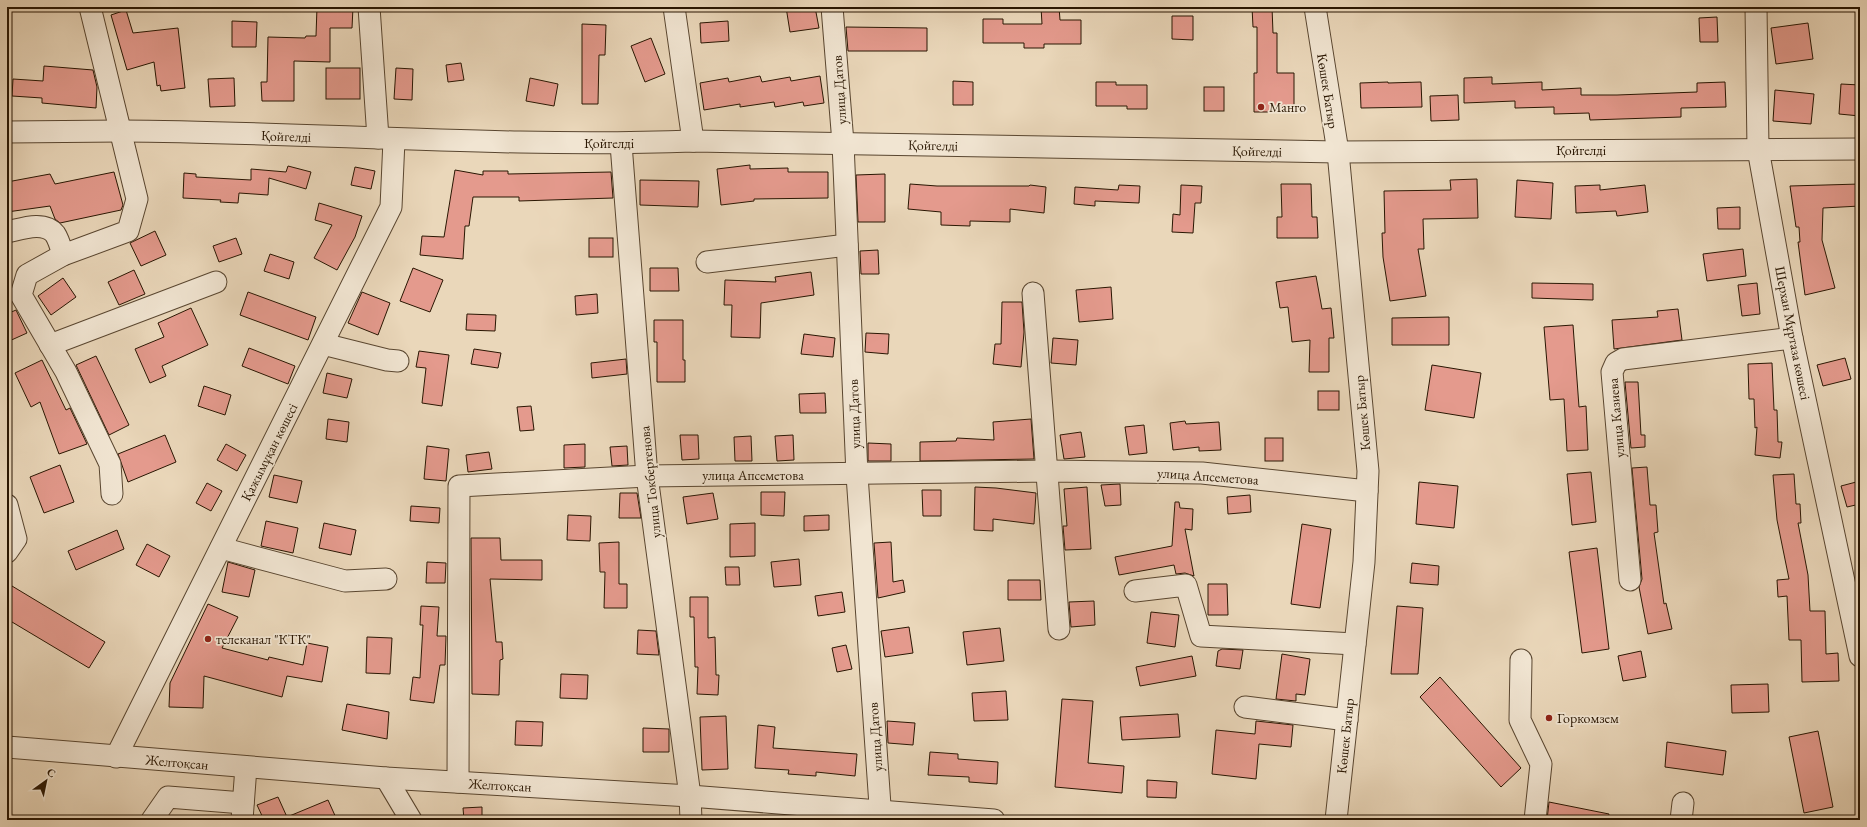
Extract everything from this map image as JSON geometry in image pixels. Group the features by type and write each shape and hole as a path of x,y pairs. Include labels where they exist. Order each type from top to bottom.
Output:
{"street":[{"path":"90,7 122,131 137,199 128,231 63,254 27,275 14,298 50,345 66,372 110,464 112,494"},
{"name":"Қажымұқан көшесі","path":"116,757 392,207 386,139 369,7"},
{"path":"674,7 693,141"},
{"name":"улица Датов","path":"832,7 843,143 857,475 880,816"},
{"name":"Көшек Батыр","path":"1315,7 1338,152 1368,471 1364,562 1336,820"},
{"name":"Шерхан Мұртаза көшесі","path":"1756,7 1758,149 1792,338 1860,656"},
{"name":"Қойгелді","path":"7,132 122,131 621,144 693,141 1338,152 1860,149"},
{"name":"улица Токбергенова","path":"621,144 647,476 690,796 691,820"},
{"path":"7,232 36,226 47,228 54,234 63,254"},
{"path":"707,262 847,245"},
{"path":"50,345 216,282"},
{"path":"1033,293 1048,471 1059,629"},
{"name":"улица Казиева","path":"1630,580 1612,372 1616,363 1623,359 1792,338"},
{"path":"323,344 387,360 398,360"},
{"name":"улица Апсеметова","path":"458,782 459,486 647,476 857,475 1048,471 1202,473 1367,491"},
{"path":"7,505 16,539 7,552"},
{"path":"221,548 345,581 386,579"},
{"path":"1135,591 1186,585 1201,636 1355,644"},
{"path":"1521,660 1520,720 1541,764 1535,820"},
{"path":"1245,707 1347,720"},
{"name":"Желтоқсан","path":"7,748 386,778 690,796 880,816 994,820"},
{"path":"152,820 168,798 242,811 246,767"},
{"path":"386,778 411,820"}],"path":[{"path":"7,807 15,820"}],"building":[{"path":"317,7 353,7 352,28 330,28 330,62 294,61 294,101 262,101 261,82 267,82 268,37 305,38 306,36 316,36"},
{"path":"786,7 815,7 819,28 790,32"},
{"path":"1041,7 1059,7 1060,20 1081,20 1081,44 1044,44 1044,48 1024,48 1024,43 983,43 983,19 1003,19 1003,24 1042,24"},
{"path":"1252,7 1272,7 1273,33 1277,33 1277,73 1294,73 1294,112 1254,112 1254,73 1257,73 1257,27 1253,27"},
{"path":"126,10 133,33 178,28 185,88 161,91 160,85 157,86 154,62 127,70 111,15"},
{"path":"1172,16 1193,16 1193,40 1172,39"},
{"path":"1717,17 1718,42 1700,42 1699,18"},
{"path":"232,21 257,22 256,47 232,47"},
{"path":"728,21 729,41 701,43 700,23"},
{"path":"1808,23 1813,59 1776,64 1771,28"},
{"path":"582,24 606,25 605,55 599,55 598,104 582,104"},
{"path":"846,27 927,28 927,51 848,51"},
{"path":"651,38 665,74 645,82 631,46"},
{"path":"461,63 464,80 448,82 446,65"},
{"path":"44,66 93,70 97,87 96,108 42,103 42,98 12,96 13,79 43,81"},
{"path":"326,68 360,68 360,99 326,99"},
{"path":"396,68 413,69 412,100 394,99"},
{"path":"760,76 762,82 790,77 791,81 820,76 824,103 804,106 803,102 775,107 774,102 740,107 740,104 704,110 700,83 728,78 729,82"},
{"path":"1492,77 1492,84 1542,82 1542,90 1581,88 1581,95 1697,92 1697,83 1725,82 1726,107 1681,108 1681,117 1590,120 1589,113 1554,114 1554,107 1515,108 1515,101 1464,103 1464,78"},
{"path":"234,78 235,106 210,107 208,79"},
{"path":"530,78 558,84 554,106 526,101"},
{"path":"953,81 973,82 973,105 953,105"},
{"path":"1096,82 1116,82 1116,85 1147,85 1147,109 1127,109 1127,106 1096,106"},
{"path":"1421,82 1422,107 1361,108 1360,83"},
{"path":"1841,84 1860,85 1860,116 1839,114"},
{"path":"1204,87 1224,87 1224,111 1204,111"},
{"path":"1775,90 1814,94 1811,124 1773,121"},
{"path":"1458,95 1459,120 1431,121 1430,96"},
{"path":"750,165 750,169 788,168 788,172 828,172 828,198 754,199 754,201 721,205 717,169"},
{"path":"288,166 311,172 306,189 269,178 268,195 239,193 238,203 220,202 221,200 183,198 184,173 196,174 196,177 251,180 251,169 286,172"},
{"path":"355,167 375,171 371,189 351,185"},
{"path":"455,170 483,175 483,171 508,171 508,174 611,172 613,198 519,201 519,197 473,197 469,226 465,226 463,259 420,255 422,236 444,237"},
{"path":"114,172 123,205 121,210 60,223 55,219 50,206 7,212 7,182 50,174 55,184"},
{"path":"885,174 885,222 858,222 856,175"},
{"path":"1477,179 1478,218 1423,219 1424,249 1418,249 1426,296 1390,301 1383,257 1382,233 1385,233 1384,191 1451,190 1450,180"},
{"path":"640,180 699,181 698,207 640,205"},
{"path":"1517,180 1553,183 1551,219 1515,217"},
{"path":"910,184 937,186 1030,185 1046,187 1044,213 1010,209 1010,222 970,221 970,226 941,225 941,212 908,209"},
{"path":"1281,184 1311,184 1312,217 1317,217 1318,238 1277,238 1277,217 1282,217"},
{"path":"1860,184 1860,206 1823,208 1822,240 1835,288 1805,295 1798,242 1800,242 1799,227 1796,227 1790,186"},
{"path":"1119,185 1140,186 1139,203 1095,201 1095,206 1074,204 1075,187 1118,190"},
{"path":"1181,185 1202,186 1201,203 1195,203 1193,233 1172,232 1173,214 1180,215"},
{"path":"1600,185 1600,190 1645,185 1648,212 1617,216 1616,211 1576,213 1575,186"},
{"path":"319,203 362,216 355,237 337,270 314,258 332,225 315,220"},
{"path":"1740,207 1740,229 1718,229 1717,208"},
{"path":"155,231 166,255 141,266 130,243"},
{"path":"236,238 242,254 219,262 213,246"},
{"path":"589,238 613,238 613,257 589,257"},
{"path":"1743,249 1746,276 1707,281 1703,254"},
{"path":"878,250 879,274 861,274 860,251"},
{"path":"270,254 294,262 289,279 264,271"},
{"path":"413,268 443,280 430,312 400,301"},
{"path":"650,268 678,268 679,291 650,291"},
{"path":"134,270 145,294 119,305 108,282"},
{"path":"811,272 814,295 761,303 760,338 731,337 732,305 724,305 725,280 776,282 775,277"},
{"path":"1316,276 1322,309 1331,308 1334,338 1329,338 1329,372 1309,372 1310,340 1292,342 1288,307 1280,308 1276,282"},
{"path":"63,278 76,297 51,315 38,296"},
{"path":"1532,283 1593,284 1593,300 1532,298"},
{"path":"1757,283 1760,314 1742,316 1738,285"},
{"path":"1111,287 1113,319 1079,322 1076,290"},
{"path":"248,292 316,317 308,340 240,315"},
{"path":"362,292 390,303 378,335 348,323"},
{"path":"597,294 598,313 576,315 575,296"},
{"path":"1002,302 1022,302 1024,332 1021,367 993,364 995,344 1001,344"},
{"path":"191,308 208,345 162,366 166,376 150,383 135,349 164,337 158,323"},
{"path":"1678,309 1682,340 1614,349 1612,320 1658,317 1657,311"},
{"path":"16,310 27,333 7,342 7,314"},
{"path":"467,314 496,315 495,331 466,330"},
{"path":"1449,317 1449,345 1392,345 1392,318"},
{"path":"654,320 683,320 683,360 685,360 685,382 657,382 657,342 654,342"},
{"path":"1573,325 1579,407 1586,406 1588,450 1567,451 1564,399 1550,400 1544,327"},
{"path":"866,333 889,334 888,354 865,352"},
{"path":"804,334 835,338 833,357 801,354"},
{"path":"1053,338 1078,340 1076,365 1051,363"},
{"path":"249,348 295,366 288,384 242,366"},
{"path":"474,349 501,353 498,368 471,364"},
{"path":"419,351 449,355 442,406 422,403 426,368 416,367"},
{"path":"96,356 129,425 109,435 76,365"},
{"path":"1845,358 1851,379 1823,386 1817,365"},
{"path":"626,359 627,374 592,378 591,363"},
{"path":"42,360 66,410 70,408 87,444 59,454 40,402 31,407 15,373"},
{"path":"1772,363 1774,410 1777,410 1778,442 1782,442 1780,458 1755,455 1757,427 1755,428 1754,399 1749,399 1748,364"},
{"path":"1432,365 1481,373 1474,418 1425,410"},
{"path":"327,373 352,379 347,398 323,393"},
{"path":"1625,382 1638,382 1641,435 1645,435 1645,447 1631,448"},
{"path":"204,386 231,395 225,415 198,406"},
{"path":"1318,391 1339,391 1339,410 1318,410"},
{"path":"825,393 826,413 800,413 799,394"},
{"path":"531,406 534,430 520,431 517,407"},
{"path":"328,419 349,422 347,442 326,439"},
{"path":"1031,419 1034,459 920,461 920,442 956,441 957,438 994,440 993,422"},
{"path":"1185,421 1186,424 1219,422 1221,450 1199,451 1199,447 1173,450 1170,423"},
{"path":"1144,425 1147,453 1129,455 1125,427"},
{"path":"1081,432 1085,457 1064,459 1060,435"},
{"path":"165,435 176,462 128,482 118,454"},
{"path":"680,435 698,435 699,459 682,460"},
{"path":"793,435 794,460 777,461 775,436"},
{"path":"751,436 752,461 735,461 734,437"},
{"path":"1265,438 1283,438 1283,461 1265,461"},
{"path":"868,443 891,444 891,461 868,461"},
{"path":"226,444 246,455 237,471 217,460"},
{"path":"585,444 585,467 564,468 564,445"},
{"path":"427,446 449,449 446,481 424,479"},
{"path":"627,446 628,465 612,466 610,447"},
{"path":"489,452 492,469 468,472 466,455"},
{"path":"60,465 74,502 44,513 30,477"},
{"path":"1647,467 1650,505 1656,505 1658,532 1654,533 1664,604 1666,603 1672,629 1648,634 1639,587 1642,579 1632,468"},
{"path":"1591,472 1596,522 1572,525 1567,474"},
{"path":"1794,474 1796,504 1800,504 1801,523 1798,523 1808,575 1810,611 1825,611 1826,654 1838,653 1839,681 1802,682 1801,640 1789,640 1787,596 1778,597 1777,580 1789,579 1777,520 1773,475"},
{"path":"274,475 302,481 297,503 269,497"},
{"path":"1860,481 1860,504 1847,507 1841,486"},
{"path":"1419,482 1458,486 1454,528 1416,524"},
{"path":"207,483 222,491 211,511 196,503"},
{"path":"1120,484 1121,505 1105,506 1101,485"},
{"path":"975,487 1036,493 1034,524 993,519 993,531 974,530"},
{"path":"1087,487 1091,549 1065,550 1063,526 1067,526 1064,489"},
{"path":"922,490 941,490 941,516 923,516"},
{"path":"761,492 785,492 784,516 761,515"},
{"path":"620,493 637,493 641,518 619,518"},
{"path":"713,493 718,519 687,524 683,497"},
{"path":"1250,495 1251,512 1228,514 1227,497"},
{"path":"1175,502 1179,502 1180,508 1193,509 1192,530 1185,529 1194,576 1185,573 1176,574 1174,565 1119,575 1115,557 1172,546"},
{"path":"411,506 440,508 439,523 410,521"},
{"path":"568,515 591,516 590,541 567,540"},
{"path":"829,515 829,530 804,531 804,516"},
{"path":"266,521 298,528 293,553 261,546"},
{"path":"324,523 356,530 351,555 319,548"},
{"path":"755,523 755,556 730,557 730,524"},
{"path":"1302,524 1331,529 1320,608 1291,604"},
{"path":"117,530 124,549 76,570 68,551"},
{"path":"471,538 500,538 501,560 542,560 542,580 490,579 496,642 502,642 503,659 500,660 499,695 472,694"},
{"path":"619,542 619,584 627,584 627,608 604,608 605,572 600,572 599,543"},
{"path":"891,542 893,582 903,580 905,592 878,598 874,543"},
{"path":"147,544 170,556 159,577 136,565"},
{"path":"1597,548 1609,649 1582,653 1569,552"},
{"path":"799,559 801,585 774,587 771,562"},
{"path":"228,562 255,570 249,597 222,592"},
{"path":"427,562 446,563 445,583 426,583"},
{"path":"1412,563 1439,566 1438,585 1410,583"},
{"path":"725,567 739,567 740,585 726,585"},
{"path":"1008,580 1040,580 1041,600 1008,600"},
{"path":"7,583 105,642 89,668 7,619"},
{"path":"1208,584 1227,584 1228,615 1208,615"},
{"path":"842,592 845,612 818,616 815,596"},
{"path":"690,597 708,597 708,638 715,637 716,675 719,675 718,695 697,694 698,667 695,667 694,617 690,617"},
{"path":"1094,601 1095,625 1071,627 1069,602"},
{"path":"208,604 238,617 222,648 268,660 269,657 303,665 307,643 328,647 322,682 287,676 282,697 204,676 203,708 169,707 170,683"},
{"path":"421,606 439,607 437,636 446,636 445,665 440,665 434,703 410,700 413,677 420,678 423,625 420,625"},
{"path":"1397,606 1423,608 1418,674 1391,674"},
{"path":"1151,612 1179,615 1175,647 1147,643"},
{"path":"909,627 913,653 885,657 881,631"},
{"path":"1000,628 1004,661 967,665 963,632"},
{"path":"638,630 656,631 659,655 637,654"},
{"path":"367,637 392,638 390,674 366,673"},
{"path":"846,645 852,669 837,672 832,648"},
{"path":"1222,649 1243,650 1240,669 1216,666 1218,651"},
{"path":"1641,651 1646,677 1623,681 1618,656"},
{"path":"1282,654 1310,659 1305,695 1296,694 1296,701 1276,699"},
{"path":"1192,656 1196,676 1140,686 1136,667"},
{"path":"561,674 588,675 587,699 560,698"},
{"path":"1440,677 1521,768 1501,787 1420,697"},
{"path":"1768,684 1769,712 1732,713 1731,685"},
{"path":"1006,691 1008,720 974,721 972,693"},
{"path":"1062,699 1093,701 1088,763 1124,766 1122,793 1055,787"},
{"path":"347,704 389,712 387,739 342,730"},
{"path":"1178,714 1180,737 1122,740 1120,717"},
{"path":"726,716 728,769 702,770 700,717"},
{"path":"516,721 543,722 542,746 515,745"},
{"path":"887,721 915,723 913,745 888,743"},
{"path":"1256,721 1293,725 1291,747 1259,744 1256,779 1212,774 1216,730 1255,734"},
{"path":"758,725 775,727 773,748 857,754 855,776 816,772 816,776 788,774 789,770 755,768"},
{"path":"643,728 669,729 669,752 643,752"},
{"path":"1818,731 1833,807 1804,813 1789,737"},
{"path":"1667,742 1726,751 1723,775 1665,767"},
{"path":"930,752 958,754 958,759 998,762 997,784 969,782 969,777 928,775"},
{"path":"1147,780 1177,782 1176,798 1147,797"},
{"path":"278,797 287,817 328,800 337,820 264,820 257,805"},
{"path":"1549,802 1609,814 1608,820 1547,820"},
{"path":"482,807 482,820 464,820 463,808"}],"place":[{"name":"Манго","path":"1261,107"},
{"name":"телеканал \"КТК\"","path":"208,639"},
{"name":"Горкомзем","path":"1549,718"}]}
